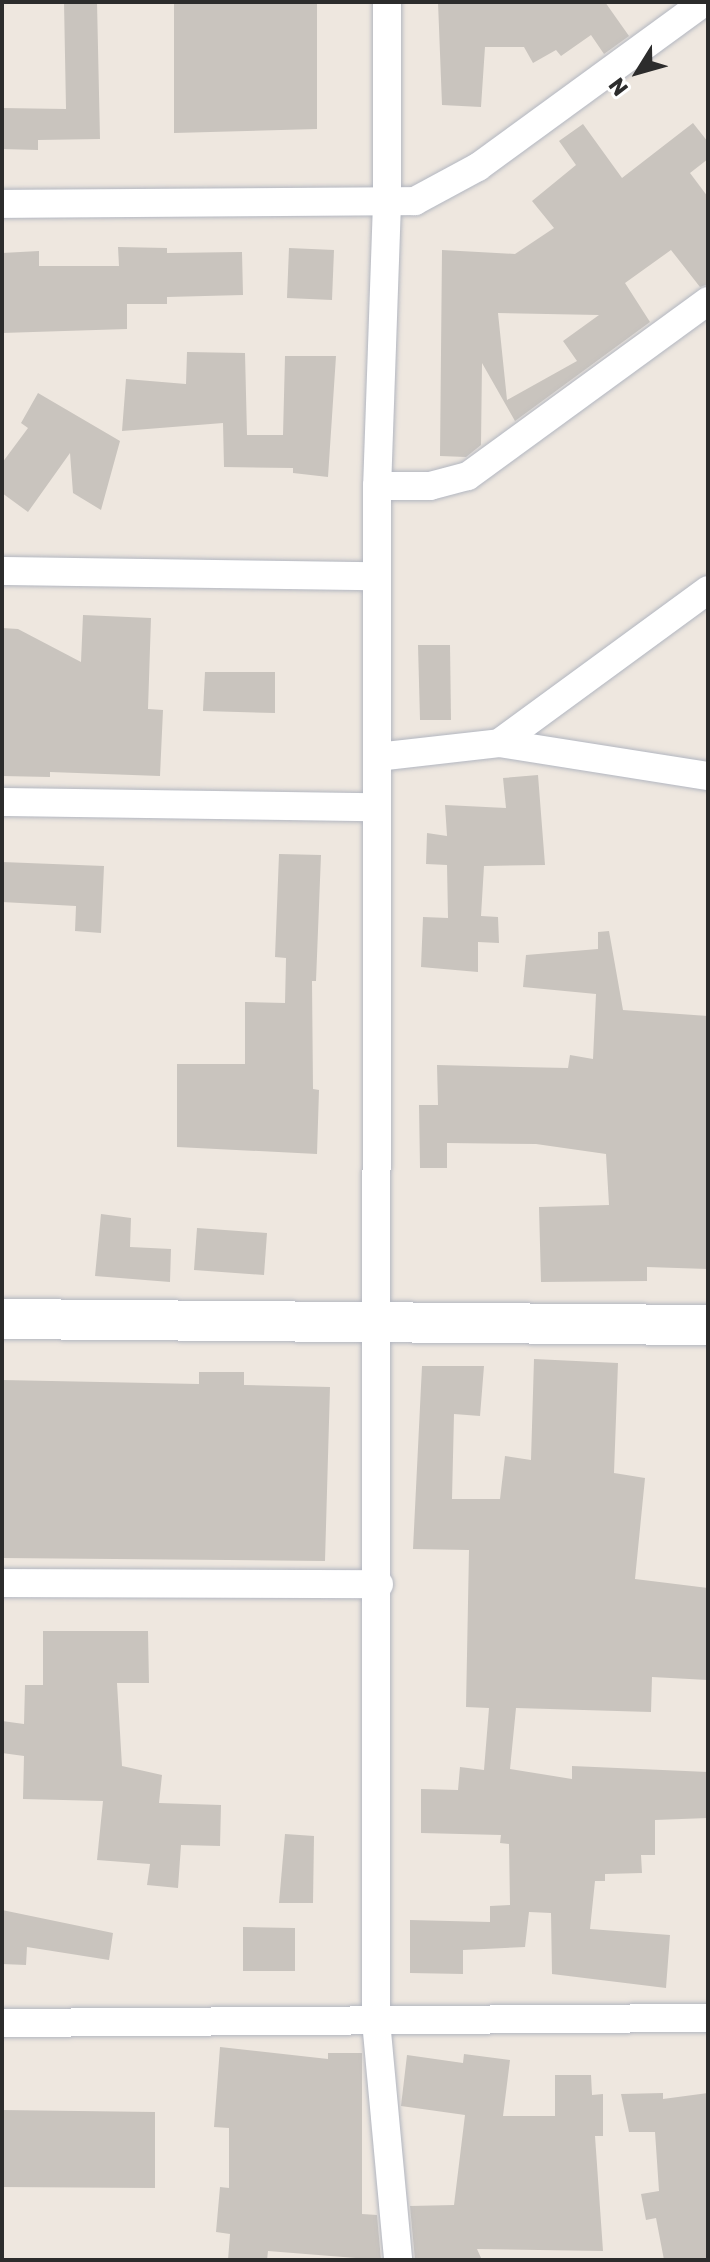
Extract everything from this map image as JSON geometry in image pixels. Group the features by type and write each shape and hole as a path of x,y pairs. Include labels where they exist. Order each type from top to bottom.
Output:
{"main road":[{"path":"2,1319 708,1325"}],"street":[{"path":"387,2 387,203 377,486 374,1321 379,1584 376,2021 398,2260"},
{"path":"2,204 415,201 455,183 704,2"},
{"path":"377,486 430,486 468,476 708,301"},
{"path":"2,571 377,576"},
{"path":"499,743 708,590"},
{"path":"377,757 499,743 708,776"},
{"path":"2,802 377,807"},
{"path":"2,1583 379,1584"},
{"path":"2,2023 708,2018"}],"building":[{"path":"64,2 97,2 100,139 38,140 38,150 2,149 2,108 66,109"},
{"path":"174,2 317,2 317,129 174,133"},
{"path":"438,2 605,2 629,36 604,54 591,35 561,56 556,50 533,63 524,47 485,47 481,107 442,105"},
{"path":"693,123 708,142 708,159 690,173 708,197 708,284 700,287 671,250 625,283 650,322 515,421 482,363 481,445 466,457 440,456 442,250 515,254 554,228 532,201 576,165 559,141 583,124 622,178","holes":["498,313 599,315 563,341 577,361 507,400"]},
{"path":"118,247 167,248 167,253 242,252 243,295 167,297 167,304 127,304 127,329 2,333 2,253 39,251 39,266 119,266"},
{"path":"289,248 334,250 332,300 287,298"},
{"path":"187,352 245,353 247,435 283,435 285,356 336,356 328,477 293,473 293,468 224,467 223,423 122,431 126,379 186,384"},
{"path":"38,393 120,441 101,510 73,493 70,453 28,512 2,493 2,463 28,428 21,423"},
{"path":"83,615 151,618 148,709 163,710 160,776 50,772 50,777 2,776 2,628 18,629 81,662"},
{"path":"418,645 450,645 451,720 420,720"},
{"path":"205,672 275,672 275,713 203,711"},
{"path":"538,775 545,865 484,866 481,916 498,917 499,943 478,942 478,972 421,967 423,917 448,918 447,865 426,864 427,833 447,836 445,805 506,808 503,778"},
{"path":"279,854 321,855 316,981 312,981 313,1089 319,1090 317,1154 177,1147 177,1064 245,1064 245,1002 285,1003 286,958 275,957"},
{"path":"2,862 104,866 101,933 75,931 76,906 2,902"},
{"path":"609,931 623,1010 708,1016 708,1269 647,1267 647,1281 541,1282 539,1207 609,1205 606,1154 536,1144 447,1143 447,1168 420,1168 419,1105 438,1105 437,1065 568,1068 570,1055 593,1059 596,994 523,987 526,955 598,949 598,932"},
{"path":"101,1214 131,1218 130,1247 171,1249 170,1282 95,1276"},
{"path":"197,1228 267,1233 264,1275 194,1270"},
{"path":"534,1359 618,1363 614,1473 645,1478 635,1579 708,1588 708,1680 652,1677 651,1712 516,1708 510,1769 572,1779 572,1766 708,1772 708,1818 655,1820 655,1855 641,1855 642,1873 605,1874 605,1881 595,1881 590,1929 670,1935 666,1988 552,1974 551,1913 529,1912 525,1947 463,1950 463,1974 410,1973 410,1920 490,1922 490,1906 510,1905 509,1844 500,1843 501,1835 421,1833 421,1789 458,1790 460,1767 484,1770 489,1708 466,1707 469,1550 413,1549 422,1366 484,1366 480,1416 454,1414 452,1499 500,1499 505,1456 531,1460"},
{"path":"199,1372 244,1372 244,1385 330,1387 325,1561 2,1558 2,1380 199,1384"},
{"path":"43,1631 148,1631 149,1683 117,1683 122,1766 162,1775 159,1803 221,1805 220,1846 181,1845 178,1888 147,1885 150,1864 97,1860 103,1801 23,1799 24,1756 2,1753 2,1721 24,1724 25,1685 43,1685"},
{"path":"285,1834 314,1836 313,1903 279,1903"},
{"path":"2,1910 113,1933 109,1960 27,1947 26,1965 2,1964"},
{"path":"243,1927 295,1928 295,1971 243,1971"},
{"path":"220,2047 328,2059 328,2053 362,2053 362,2214 377,2215 381,2260 268,2251 267,2260 228,2260 230,2234 216,2232 220,2187 229,2188 229,2128 214,2127"},
{"path":"464,2054 510,2060 503,2116 555,2116 555,2075 591,2075 592,2095 603,2094 603,2136 595,2136 603,2251 477,2249 482,2260 415,2260 410,2206 454,2205 465,2115 401,2106 407,2055 463,2063"},
{"path":"663,2093 663,2099 708,2093 708,2260 664,2260 656,2218 646,2220 641,2194 659,2191 655,2132 629,2132 621,2094"},
{"path":"2,2110 155,2112 155,2188 2,2187"}]}
